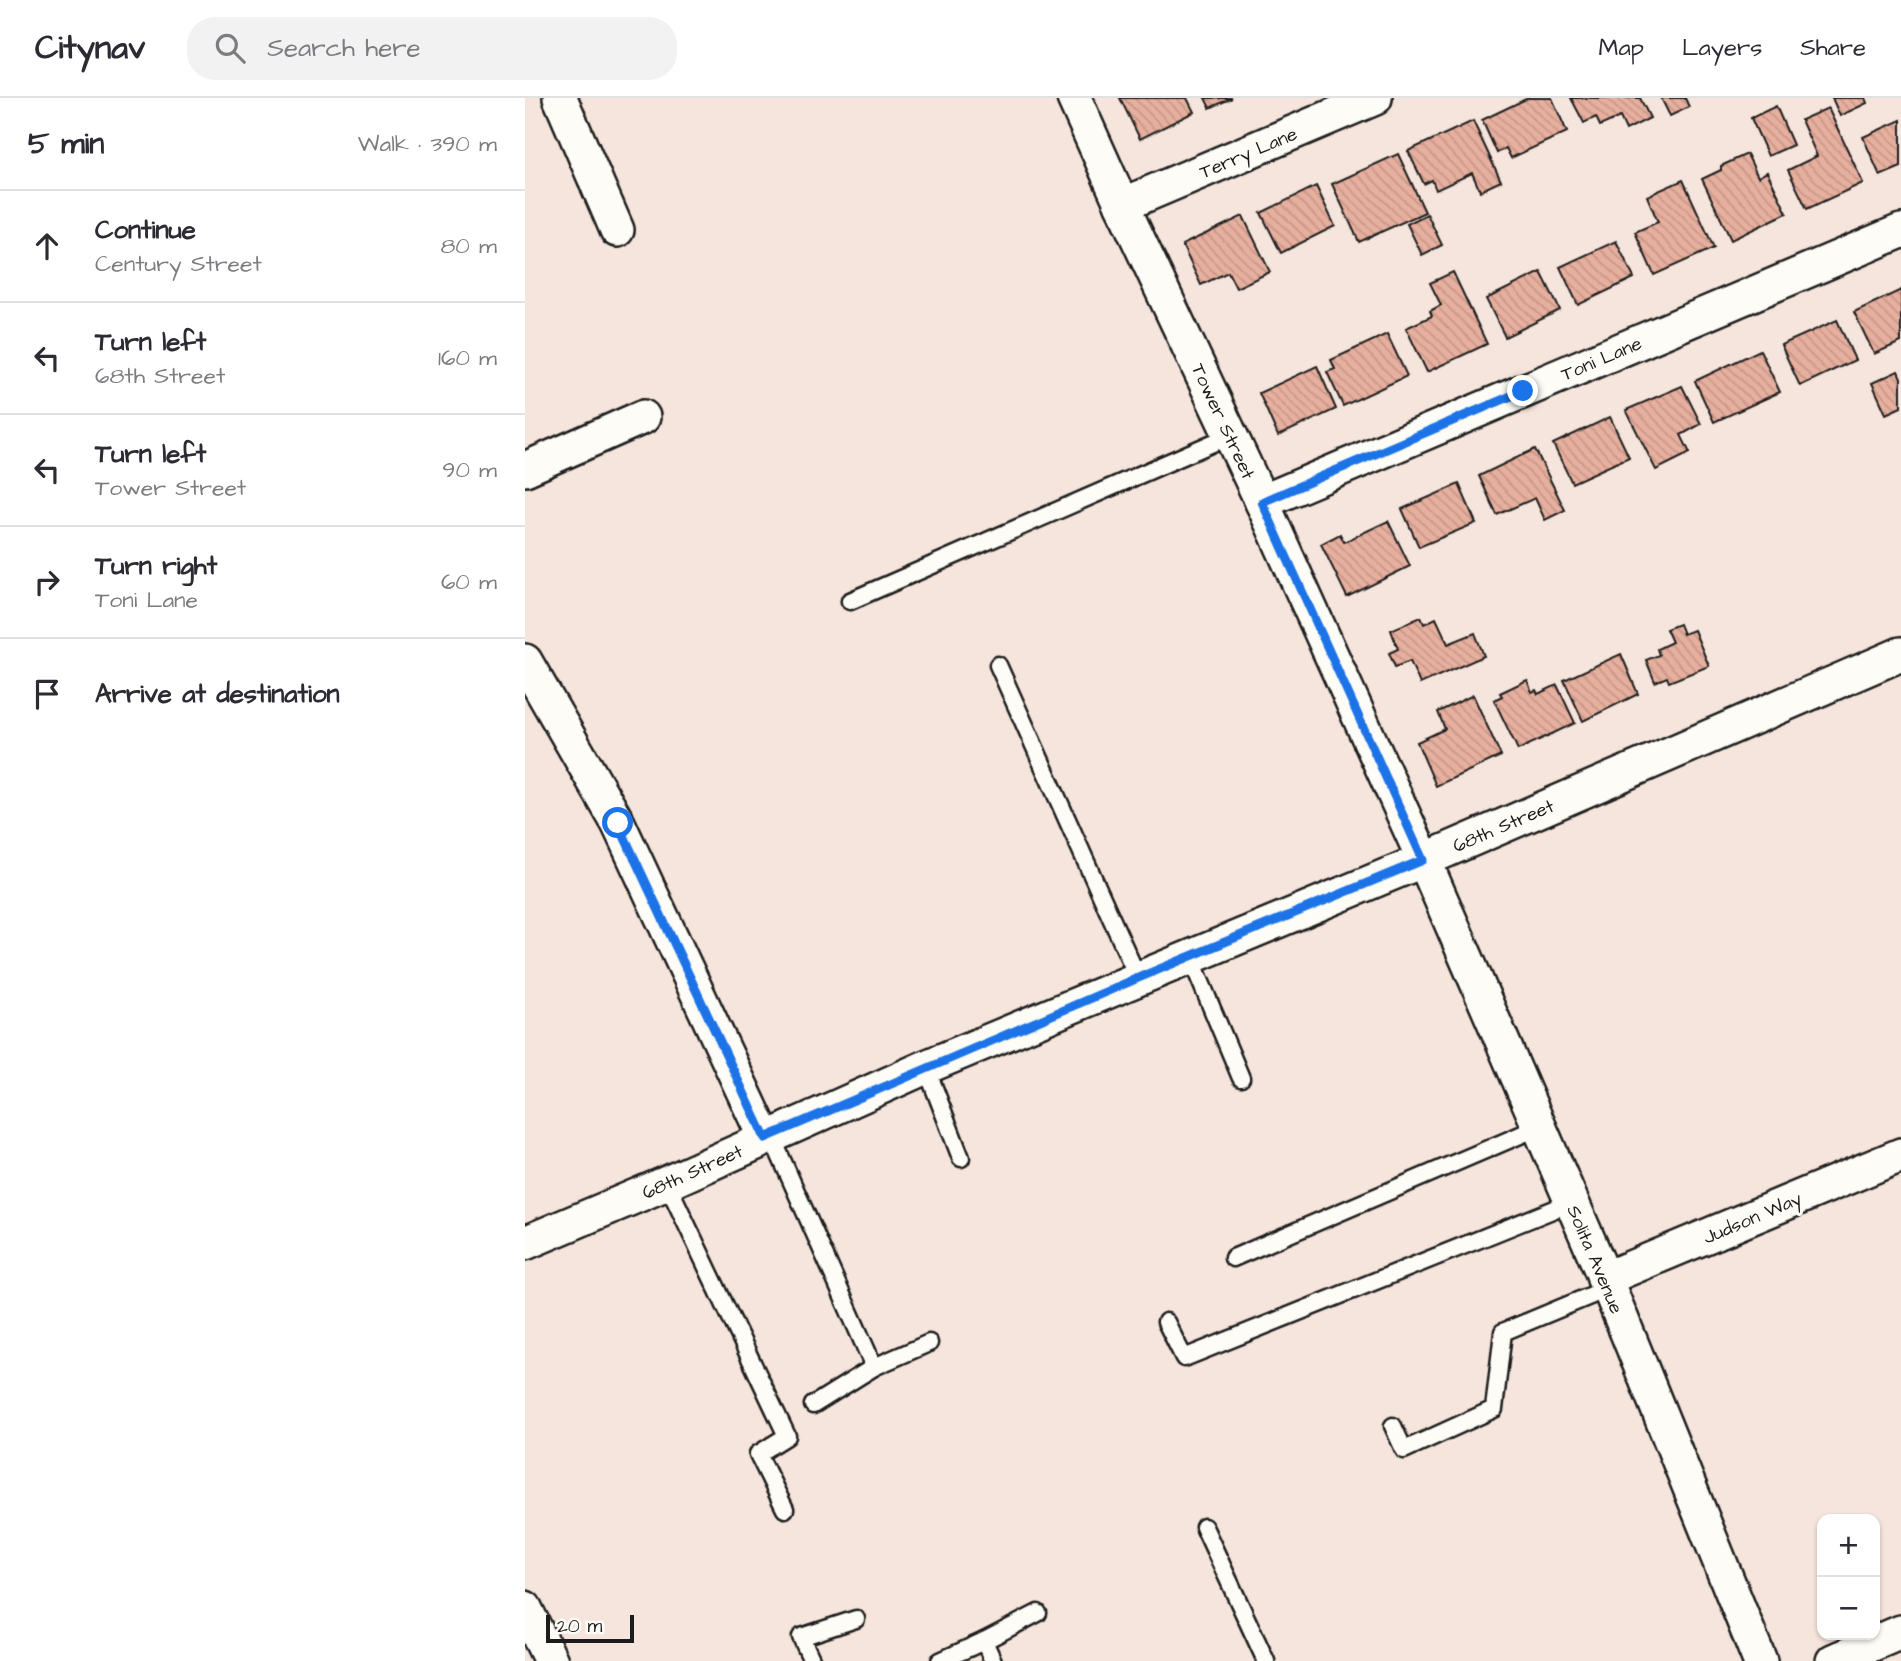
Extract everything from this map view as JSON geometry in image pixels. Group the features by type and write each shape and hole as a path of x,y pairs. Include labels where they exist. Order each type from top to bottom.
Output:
{"street":[{"path":"560,98 617,230"},
{"name":"Tower Street","path":"1074,98 1262,502 1423,860"},
{"name":"Terry Lane","path":"1122,205 1375,98"},
{"name":"Toni Lane","path":"1262,502 1901,231"},
{"path":"525,469 643,417"},
{"name":"68th Street","path":"525,1243 667,1183 926,1067 1423,860 1901,654"},
{"path":"525,661 618,823 768,1136"},
{"name":"Solita Avenue","path":"1423,860 1606,1284 1761,1661"},
{"name":"Judson Way","path":"1606,1284 1901,1156"},
{"path":"525,1608 551,1661"},
{"path":"1833,1661 1901,1632"}],"lane":[{"path":"850,601 1231,435"},
{"path":"998,666 1138,978"},
{"path":"1190,956 1241,1077"},
{"path":"926,1067 961,1158"},
{"path":"1233,1258 1539,1127"},
{"path":"768,1136 874,1367"},
{"path":"667,1183 787,1436 758,1454 785,1509"},
{"path":"1166,1322 1184,1358 1571,1202"},
{"path":"1393,1426 1404,1451 1494,1409 1503,1332 1606,1284"},
{"path":"813,1405 874,1367 929,1343"},
{"path":"1205,1527 1266,1661"},
{"path":"940,1661 1038,1613"},
{"path":"812,1661 801,1637 856,1619"},
{"path":"984,1641 993,1661"}],"building":[{"path":"1120,98 1187,98 1194,112 1140,139"},
{"path":"1205,98 1232,98 1210,108"},
{"path":"1528,98 1552,98 1567,132 1511,158 1506,148 1497,153 1482,120"},
{"path":"1571,98 1640,98 1650,118 1626,130 1620,117 1600,126 1596,117 1584,123"},
{"path":"1661,98 1685,98 1689,107 1670,116"},
{"path":"1832,98 1865,98 1867,103 1840,116"},
{"path":"1776,106 1793,145 1768,156 1751,118"},
{"path":"1828,108 1863,183 1807,209 1788,170 1817,156 1801,120"},
{"path":"1901,120 1901,167 1880,176 1863,137"},
{"path":"1473,121 1501,181 1480,191 1472,173 1436,190 1432,180 1424,184 1408,151"},
{"path":"1398,154 1425,212 1359,242 1332,184"},
{"path":"1747,154 1758,177 1767,172 1787,213 1731,240 1702,179 1721,170 1721,166"},
{"path":"1683,180 1714,248 1654,275 1635,232 1658,222 1647,196"},
{"path":"1316,186 1335,226 1281,253 1261,213"},
{"path":"1427,214 1442,245 1422,255 1407,224"},
{"path":"1243,216 1270,272 1236,288 1228,272 1201,285 1182,245"},
{"path":"1616,241 1634,278 1578,305 1560,267"},
{"path":"1453,272 1487,344 1427,372 1406,328 1432,316 1430,311 1441,305 1430,283"},
{"path":"1541,272 1560,310 1505,337 1486,299"},
{"path":"1901,290 1901,342 1874,354 1854,312"},
{"path":"1837,320 1855,360 1800,386 1781,345"},
{"path":"1387,334 1407,376 1343,406 1327,372 1335,369 1331,360"},
{"path":"1760,350 1780,392 1714,422 1695,381"},
{"path":"1317,366 1336,409 1278,436 1259,393"},
{"path":"1898,371 1901,378 1901,407 1886,414 1872,383"},
{"path":"1682,386 1701,424 1681,435 1690,453 1656,470 1626,410"},
{"path":"1610,417 1629,457 1572,483 1553,444"},
{"path":"1535,449 1565,510 1545,520 1535,498 1497,515 1479,476"},
{"path":"1459,484 1476,523 1419,547 1402,509"},
{"path":"1388,521 1410,566 1347,597 1321,544 1340,534 1344,542"},
{"path":"1421,617 1424,624 1436,618 1448,644 1475,633 1484,656 1420,684 1410,661 1395,667 1389,653 1398,649 1391,630"},
{"path":"1679,624 1683,634 1694,630 1709,666 1669,682 1667,677 1655,682 1646,660 1659,655 1657,649 1672,642 1666,629"},
{"path":"1621,654 1638,694 1583,721 1564,680"},
{"path":"1527,680 1532,692 1536,690 1538,694 1557,685 1575,723 1518,750 1494,700 1502,696 1500,693"},
{"path":"1473,695 1501,756 1436,786 1417,742 1445,729 1438,712"}],"route":[{"path":"618,823 765,1138 926,1067 1423,860 1262,502 1523,391"}]}
